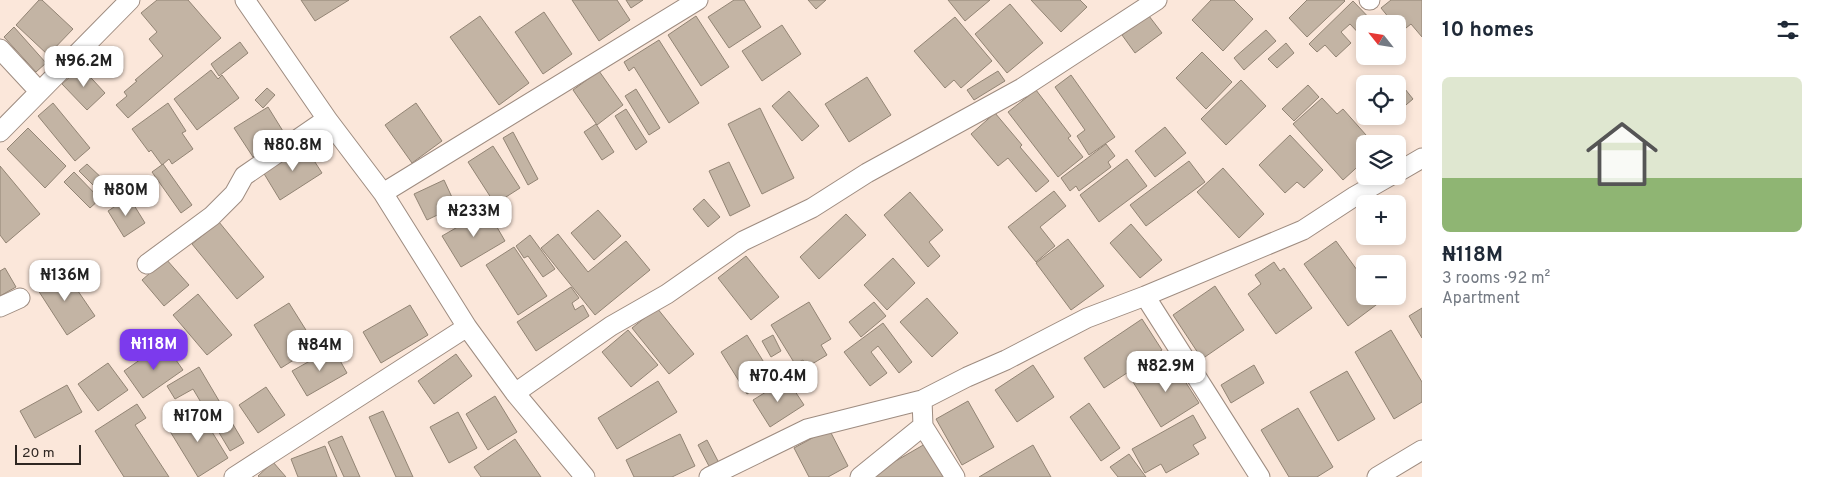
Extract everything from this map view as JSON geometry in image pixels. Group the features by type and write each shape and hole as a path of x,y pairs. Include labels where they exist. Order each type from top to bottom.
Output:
{"street":[{"path":"0,132 130,0"},
{"path":"247,0 327,119 383,193 467,327 515,393 585,477"},
{"path":"383,193 698,0"},
{"path":"515,393 611,326 668,294 743,241 812,208 868,173 1022,88 1157,0"},
{"path":"0,49 39,91"},
{"path":"147,264 212,216 234,194 244,176 327,119"},
{"path":"1406,167 1422,158"},
{"path":"709,477 807,429 922,400 1006,360 1087,318 1145,296 1303,230 1374,185"},
{"path":"1145,296 1260,477"},
{"path":"0,308 20,298"},
{"path":"234,477 467,327"},
{"path":"922,400 923,426 954,477"},
{"path":"860,477 923,426"},
{"path":"1377,477 1397,472 1422,450"}],"building":[{"path":"39,0 42,0 73,29 48,55 16,25"},
{"path":"157,0 188,0 221,38 128,118 116,105 127,96 124,92 137,81 135,80 163,56 149,39 157,32 141,13"},
{"path":"301,0 349,0 315,21"},
{"path":"572,0 617,0 630,20 599,41"},
{"path":"626,0 643,0 631,8"},
{"path":"734,0 744,0 761,27 729,48 708,17"},
{"path":"808,0 826,0 816,9"},
{"path":"948,0 990,0 965,21"},
{"path":"1031,0 1080,0 1087,7 1061,32"},
{"path":"1211,0 1234,0 1253,19 1223,51 1192,20"},
{"path":"1307,0 1345,1 1307,37 1289,18"},
{"path":"1391,0 1422,0 1422,37 1411,24 1406,28 1406,15 1387,15 1381,8"},
{"path":"1353,1 1366,15 1356,15 1356,30 1350,24 1341,32 1351,43 1336,57 1325,45 1317,52 1309,44"},
{"path":"1010,4 1043,43 1007,73 975,34"},
{"path":"544,12 572,54 543,74 515,32"},
{"path":"480,16 529,83 499,105 450,37"},
{"path":"696,16 729,67 701,86 668,35"},
{"path":"1149,16 1162,33 1135,53 1122,35"},
{"path":"955,17 992,61 961,88 954,80 945,88 914,51"},
{"path":"782,25 801,54 762,81 742,51"},
{"path":"14,27 46,63 36,72 4,37"},
{"path":"1266,30 1276,41 1244,70 1234,58"},
{"path":"659,40 699,103 669,123 634,67 629,71 624,62"},
{"path":"240,42 248,53 219,76 211,64"},
{"path":"1286,43 1294,53 1277,68 1268,59"},
{"path":"1202,52 1232,82 1206,109 1176,78"},
{"path":"81,67 105,93 87,110 62,84"},
{"path":"211,70 218,79 222,75 239,98 197,130 174,99"},
{"path":"599,71 623,105 597,125 573,90"},
{"path":"998,71 1005,81 974,100 967,90"},
{"path":"1071,75 1115,137 1089,155 1077,136 1085,130 1055,87"},
{"path":"867,77 891,115 849,142 825,104"},
{"path":"1241,80 1266,106 1226,145 1201,119"},
{"path":"1308,85 1319,97 1294,121 1282,109"},
{"path":"267,88 275,95 263,108 255,100"},
{"path":"636,89 660,128 649,135 625,96"},
{"path":"1036,90 1071,136 1068,138 1083,157 1058,177 1008,112"},
{"path":"1406,90 1413,99 1406,105"},
{"path":"789,91 819,126 802,141 772,106"},
{"path":"1322,98 1337,114 1343,109 1366,135 1356,135 1356,168 1343,180 1293,124"},
{"path":"53,103 90,148 75,161 38,116"},
{"path":"168,103 186,131 182,133 193,149 172,164 169,159 162,165 151,150 149,152 132,129"},
{"path":"416,103 442,141 412,163 385,125"},
{"path":"268,107 286,136 253,157 234,128"},
{"path":"760,108 794,178 762,194 728,124"},
{"path":"626,109 647,142 636,150 615,116"},
{"path":"995,113 1022,145 1020,147 1049,181 1036,192 1008,158 998,166 971,134"},
{"path":"596,124 614,152 602,160 584,132"},
{"path":"1165,127 1186,153 1155,177 1135,151"},
{"path":"28,128 66,166 45,188 7,149"},
{"path":"513,132 538,179 528,185 503,138"},
{"path":"1290,135 1323,170 1304,188 1297,182 1285,193 1259,165"},
{"path":"309,143 317,156 313,159 322,173 280,200 263,172"},
{"path":"1106,144 1115,156 1108,162 1111,167 1079,191 1076,186 1070,191 1061,178"},
{"path":"493,146 520,188 495,204 468,162"},
{"path":"1127,159 1147,186 1099,222 1080,195"},
{"path":"1189,161 1205,182 1146,226 1130,205"},
{"path":"729,162 750,206 730,216 709,171"},
{"path":"87,164 108,184 100,192 79,171"},
{"path":"163,164 192,205 181,213 152,172"},
{"path":"0,166 40,214 6,243 0,235"},
{"path":"1223,168 1264,214 1239,238 1197,192"},
{"path":"74,172 100,199 90,208 64,182"},
{"path":"444,180 456,206 427,220 414,194"},
{"path":"1054,191 1066,206 1040,227 1055,246 1036,262 1008,227"},
{"path":"910,192 943,230 929,242 940,256 928,267 884,215"},
{"path":"129,197 145,223 124,237 108,211"},
{"path":"704,199 720,217 708,227 693,209"},
{"path":"487,210 505,241 461,267 442,236"},
{"path":"598,210 621,236 594,260 571,233"},
{"path":"846,214 866,235 819,279 800,257"},
{"path":"219,222 264,277 237,299 192,244"},
{"path":"1131,224 1162,260 1140,278 1110,243"},
{"path":"558,234 588,272 626,241 650,270 595,315 541,248"},
{"path":"530,235 555,269 543,277 528,256 524,258 516,246"},
{"path":"1068,239 1104,286 1071,310 1036,263"},
{"path":"1336,241 1356,269 1356,305 1376,305 1348,326 1304,264"},
{"path":"514,247 547,296 518,315 486,265"},
{"path":"746,256 779,297 751,320 718,278"},
{"path":"893,258 915,283 887,310 864,285"},
{"path":"166,259 189,285 164,306 142,280"},
{"path":"1274,262 1280,271 1284,268 1312,308 1276,334 1248,294 1261,284 1255,275"},
{"path":"5,268 16,287 0,296 0,271"},
{"path":"63,269 95,316 67,335 36,287"},
{"path":"1215,286 1244,330 1202,359 1173,315"},
{"path":"571,287 579,298 572,303 575,310 583,305 589,316 536,351 517,322"},
{"path":"198,294 232,335 207,355 173,315"},
{"path":"927,298 958,333 932,357 900,322"},
{"path":"809,302 831,339 821,345 827,355 807,367 803,360 795,364 771,325"},
{"path":"874,302 886,316 861,337 849,322"},
{"path":"289,303 316,346 281,368 254,325"},
{"path":"410,305 428,335 381,363 363,332"},
{"path":"657,308 694,354 669,374 632,328"},
{"path":"1422,308 1422,338 1409,316"},
{"path":"1142,319 1162,350 1104,388 1084,358"},
{"path":"883,323 912,362 899,373 878,346 871,352 887,373 870,386 844,352"},
{"path":"628,330 658,365 631,387 602,352"},
{"path":"1391,330 1422,382 1422,402 1394,419 1355,352"},
{"path":"747,335 773,377 747,394 721,352"},
{"path":"773,335 781,351 771,357 762,341"},
{"path":"164,343 183,370 143,398 124,371"},
{"path":"333,348 347,373 307,396 292,371"},
{"path":"456,354 472,376 434,404 418,381"},
{"path":"1170,358 1199,403 1161,427 1133,382"},
{"path":"108,363 128,390 98,411 78,384"},
{"path":"1033,365 1054,397 1017,422 995,390"},
{"path":"1254,365 1264,383 1231,403 1221,385"},
{"path":"199,367 244,443 230,451 193,389 175,399 167,386"},
{"path":"1347,371 1375,419 1338,441 1310,392"},
{"path":"787,379 804,405 770,427 753,400"},
{"path":"658,381 677,412 617,449 598,418"},
{"path":"67,385 82,412 35,438 20,411"},
{"path":"266,387 285,415 258,433 239,405"},
{"path":"495,396 517,432 488,450 466,414"},
{"path":"968,401 994,447 962,465 936,419"},
{"path":"1089,403 1120,448 1101,461 1070,417"},
{"path":"137,404 146,418 135,425 169,477 124,477 95,431"},
{"path":"1298,408 1333,467 1317,477 1289,477 1261,430"},
{"path":"198,409 228,458 198,477 168,428"},
{"path":"383,411 413,477 396,477 369,417"},
{"path":"458,412 477,448 449,463 430,427"},
{"path":"1193,415 1206,438 1193,445 1199,454 1166,473 1161,464 1145,473 1132,449"},
{"path":"829,429 848,466 828,477 809,477 794,448"},
{"path":"680,434 695,466 672,477 634,477 626,460"},
{"path":"342,436 360,477 344,477 328,442"},
{"path":"515,439 541,477 481,477 474,467"},
{"path":"707,440 719,463 710,468 698,445"},
{"path":"925,444 945,477 868,477"},
{"path":"1033,445 1051,477 979,477"},
{"path":"325,446 337,477 298,477 291,459"},
{"path":"1129,454 1146,477 1118,477 1110,467"},
{"path":"273,462 286,477 258,476"}]}
